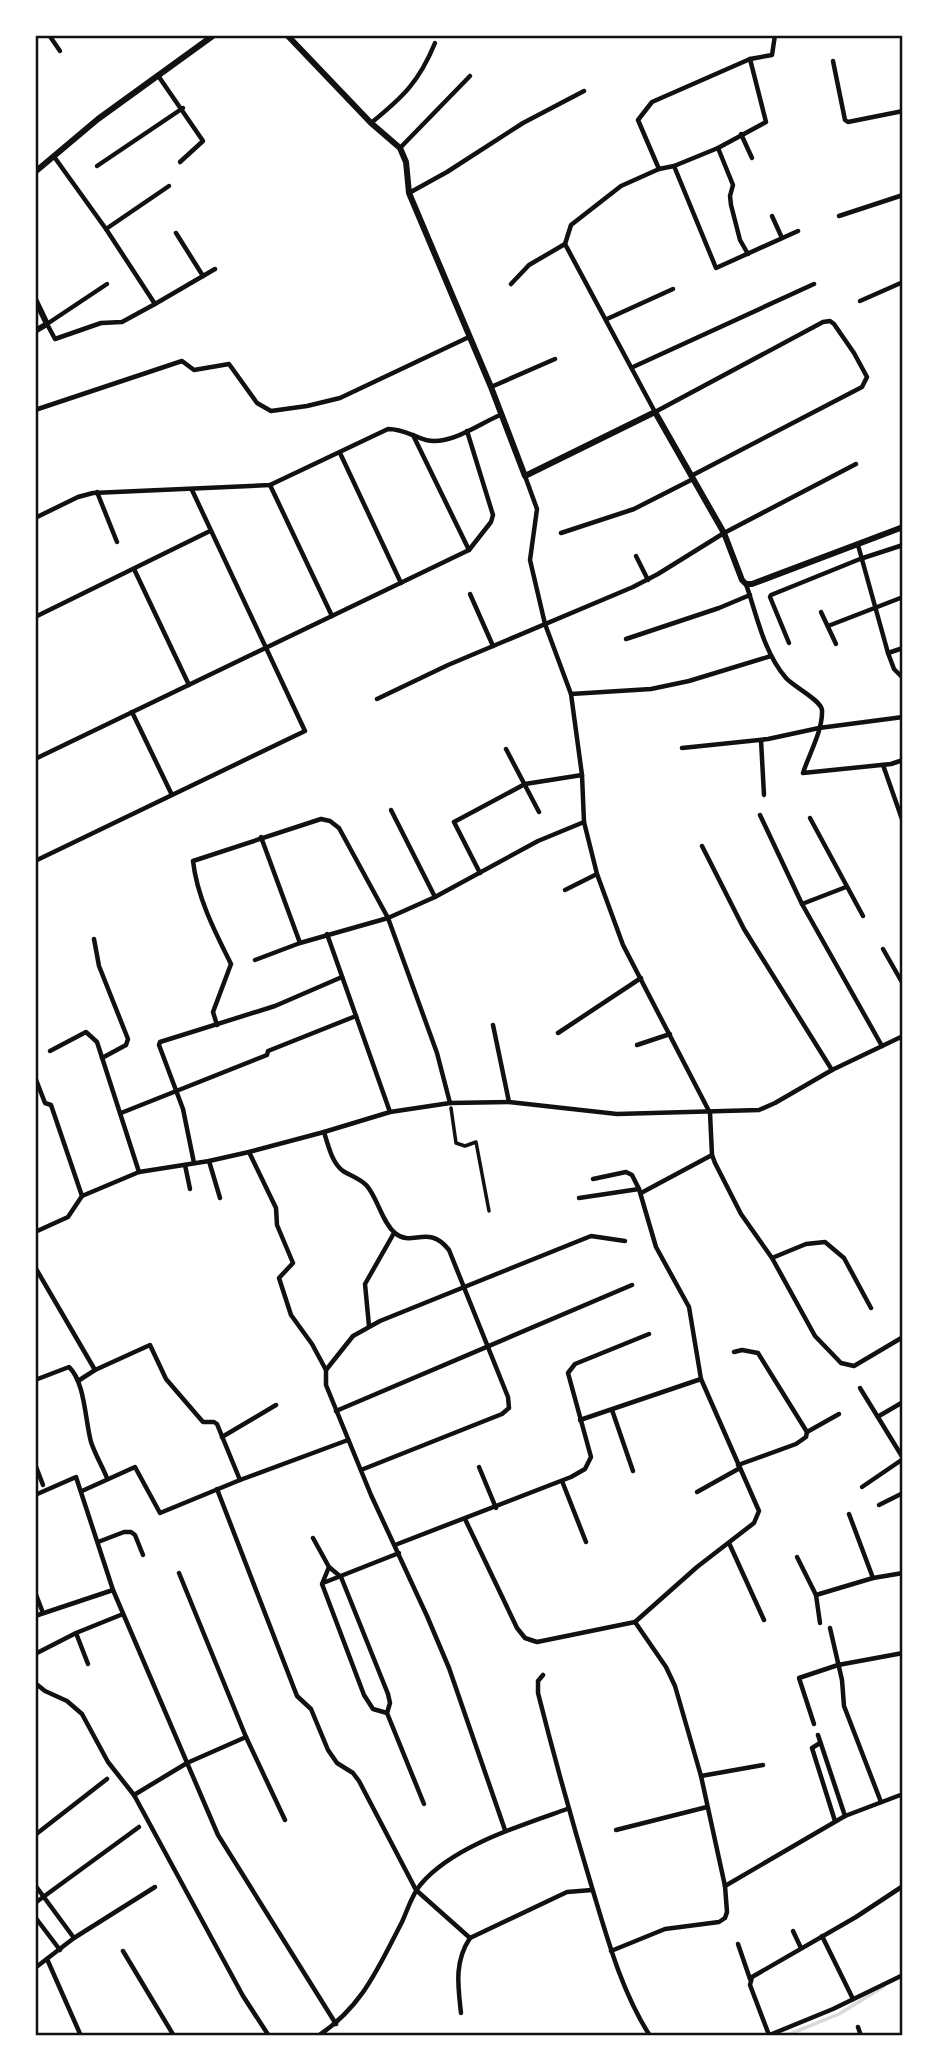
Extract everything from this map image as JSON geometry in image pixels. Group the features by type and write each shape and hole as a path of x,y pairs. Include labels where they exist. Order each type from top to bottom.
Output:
{"street":[{"path":"49,35 60,51"},
{"path":"35,172 55,158 98,119 214,35"},
{"path":"287,35 371,123 400,148 406,162 409,193 491,387 537,509 530,561 545,624 571,694 582,775 584,822 597,874 623,945 710,1113 712,1155 741,1214 772,1258 815,1336 841,1363 854,1366 903,1337"},
{"path":"659,169 638,120 652,102 750,59 774,53 775,35"},
{"path":"371,123 411,87 423,71 435,43"},
{"path":"750,59 766,121 718,148 621,186 577,220 568,231 565,244 654,412 724,533 777,668 790,683 820,703 822,709 819,728 803,773 883,765 903,760"},
{"path":"833,61 845,120 848,122 903,111"},
{"path":"400,148 470,76"},
{"path":"159,77 183,108 203,141 180,162"},
{"path":"409,193 523,123 583,90"},
{"path":"97,166 183,108"},
{"path":"741,134 752,158"},
{"path":"718,148 733,185 731,205 740,240 748,254"},
{"path":"55,158 155,304"},
{"path":"674,166 716,268 798,231"},
{"path":"106,229 169,186"},
{"path":"839,216 903,195"},
{"path":"772,216 782,238"},
{"path":"176,233 203,276"},
{"path":"510,284 529,265 565,244"},
{"path":"35,299 55,339 101,323 122,322 215,269"},
{"path":"860,301 903,282"},
{"path":"35,331 107,284"},
{"path":"632,368 814,284"},
{"path":"607,319 673,289"},
{"path":"524,476 654,412 823,322 832,323 854,353 867,377 862,387 634,509 561,533"},
{"path":"35,410 182,361 194,370 229,364 257,403 271,411 307,406 340,398 469,337"},
{"path":"491,387 555,359"},
{"path":"35,518 78,497 97,492 270,485 388,429 400,429 424,440 437,442 500,415"},
{"path":"35,759 470,550 491,522 493,515 467,431"},
{"path":"413,434 470,550"},
{"path":"340,453 401,583"},
{"path":"377,699 648,580 724,533 856,464"},
{"path":"270,485 332,616"},
{"path":"35,861 305,731 191,490"},
{"path":"97,492 117,542"},
{"path":"746,584 903,527"},
{"path":"35,617 210,531"},
{"path":"789,643 771,594 860,558 903,545"},
{"path":"855,546 877,608 888,653 894,669 903,678"},
{"path":"636,556 648,580"},
{"path":"134,569 189,685"},
{"path":"470,594 493,646"},
{"path":"626,639 750,595"},
{"path":"828,626 903,597"},
{"path":"821,612 836,644"},
{"path":"888,653 903,648"},
{"path":"571,694 652,689 689,681 771,656"},
{"path":"132,712 172,793"},
{"path":"682,748 761,740 819,728 903,717"},
{"path":"761,740 764,795"},
{"path":"506,749 539,812"},
{"path":"883,765 903,822"},
{"path":"480,873 454,822 525,784 582,775"},
{"path":"391,810 435,897"},
{"path":"760,814 802,904 882,1045"},
{"path":"810,818 863,916"},
{"path":"217,1025 213,1012 231,964 213,929 193,861 321,819 330,821 339,828 388,918 438,1054 456,1143 465,1146 476,1142 489,1211"},
{"path":"255,960 327,934 388,918 435,897 538,841 584,822"},
{"path":"261,837 300,943"},
{"path":"702,846 744,929 832,1070"},
{"path":"565,890 597,874"},
{"path":"802,904 846,887"},
{"path":"327,934 390,1112"},
{"path":"94,939 99,966 128,1039 126,1045 102,1058"},
{"path":"883,950 903,984"},
{"path":"194,1163 188,1124 159,1044 275,1006 342,977"},
{"path":"558,1033 640,978"},
{"path":"121,1113 356,1016"},
{"path":"494,1025 509,1102"},
{"path":"50,1051 86,1032 97,1042 139,1172"},
{"path":"637,1045 670,1034"},
{"path":"35,1232 68,1217 82,1196 139,1172 249,1152 390,1112 509,1102 617,1114 750,1111 767,1107 832,1070 903,1036"},
{"path":"35,1059 35,1066"},
{"path":"35,1077 45,1102 51,1105 82,1196"},
{"path":"324,1132 340,1170 366,1184 394,1233 404,1238 432,1236 441,1240 449,1251 508,1397 509,1408 502,1414 361,1470"},
{"path":"249,1152 276,1208 277,1225 293,1263 279,1278 291,1315 312,1344 326,1370"},
{"path":"579,1198 640,1191 712,1155"},
{"path":"209,1161 220,1198"},
{"path":"185,1165 190,1189"},
{"path":"465,1519 517,1628 529,1640 537,1642 635,1622 697,1567 754,1523 759,1511 701,1379 689,1307 656,1247 640,1191 630,1173 622,1172 593,1179"},
{"path":"369,1326 365,1284 394,1233"},
{"path":"505,1830 449,1668 348,1440 325,1379 326,1370 353,1336 369,1326 591,1236 625,1241"},
{"path":"772,1258 806,1244 825,1242 844,1258 871,1308"},
{"path":"35,1267 95,1370"},
{"path":"337,1411 632,1285"},
{"path":"395,1545 496,1508 584,1469 591,1457 568,1373 575,1364 649,1334"},
{"path":"78,1381 95,1370 150,1345 166,1380 202,1422 216,1423 240,1480"},
{"path":"734,1352 742,1350 758,1353 807,1432"},
{"path":"35,1380 69,1367 78,1381 91,1442 107,1478"},
{"path":"579,1420 701,1379"},
{"path":"860,1388 903,1456 862,1487"},
{"path":"879,1416 903,1402"},
{"path":"222,1437 276,1405"},
{"path":"612,1410 633,1471"},
{"path":"697,1492 739,1467 796,1444 806,1437 807,1432 839,1414"},
{"path":"82,1491 135,1467 160,1513 348,1440"},
{"path":"35,1464 43,1485"},
{"path":"479,1467 496,1508"},
{"path":"35,1495 76,1477 113,1590 230,1858 336,2024"},
{"path":"562,1481 586,1542"},
{"path":"217,1489 297,1696 311,1709 328,1750 337,1763 353,1773 359,1781 416,1891 470,1938"},
{"path":"879,1505 903,1493"},
{"path":"849,1514 873,1578"},
{"path":"98,1542 131,1532 135,1535 143,1555"},
{"path":"313,1538 329,1567 341,1577 388,1694 390,1703 387,1713 424,1804"},
{"path":"729,1543 764,1620"},
{"path":"322,1584 399,1553"},
{"path":"797,1558 816,1595 820,1623"},
{"path":"329,1567 322,1584 364,1695 373,1709 387,1713"},
{"path":"179,1573 246,1737 285,1820"},
{"path":"816,1595 873,1578 903,1573"},
{"path":"35,1616 113,1590"},
{"path":"35,1592 43,1613"},
{"path":"35,1654 76,1633 123,1614"},
{"path":"611,1951 665,1929 719,1922 727,1912 725,1886 701,1776 675,1686 666,1667 635,1622"},
{"path":"830,1628 842,1680 844,1706 881,1802"},
{"path":"76,1633 88,1664"},
{"path":"814,1724 799,1678 838,1665 903,1653"},
{"path":"542,1675 538,1681 538,1693 592,1890 611,1951 640,2020 650,2036"},
{"path":"35,1683 82,1714 108,1762 134,1795 243,1996 269,2036"},
{"path":"818,1735 845,1816"},
{"path":"134,1795 187,1763 246,1737"},
{"path":"820,1743 812,1748 835,1821"},
{"path":"701,1776 763,1765"},
{"path":"35,1835 107,1779"},
{"path":"725,1886 835,1821 903,1794"},
{"path":"616,1830 707,1807"},
{"path":"319,2036 350,2012 364,1992 416,1891 430,1875 450,1859 505,1830 568,1809"},
{"path":"35,1903 139,1827"},
{"path":"35,1885 74,1938"},
{"path":"751,1980 756,1973 903,1886"},
{"path":"35,1968 74,1938 155,1887"},
{"path":"461,2013 457,1979 463,1949 470,1938 567,1892 592,1890"},
{"path":"35,1917 60,1950"},
{"path":"793,1931 801,1948"},
{"path":"822,1936 853,1999"},
{"path":"738,1944 768,2036 903,1975"},
{"path":"123,1951 174,2036"},
{"path":"47,1959 81,2036"},
{"path":"858,2027 861,2036"}],"waterway":[{"path":"785,2036 839,2014 883,1987"}]}
